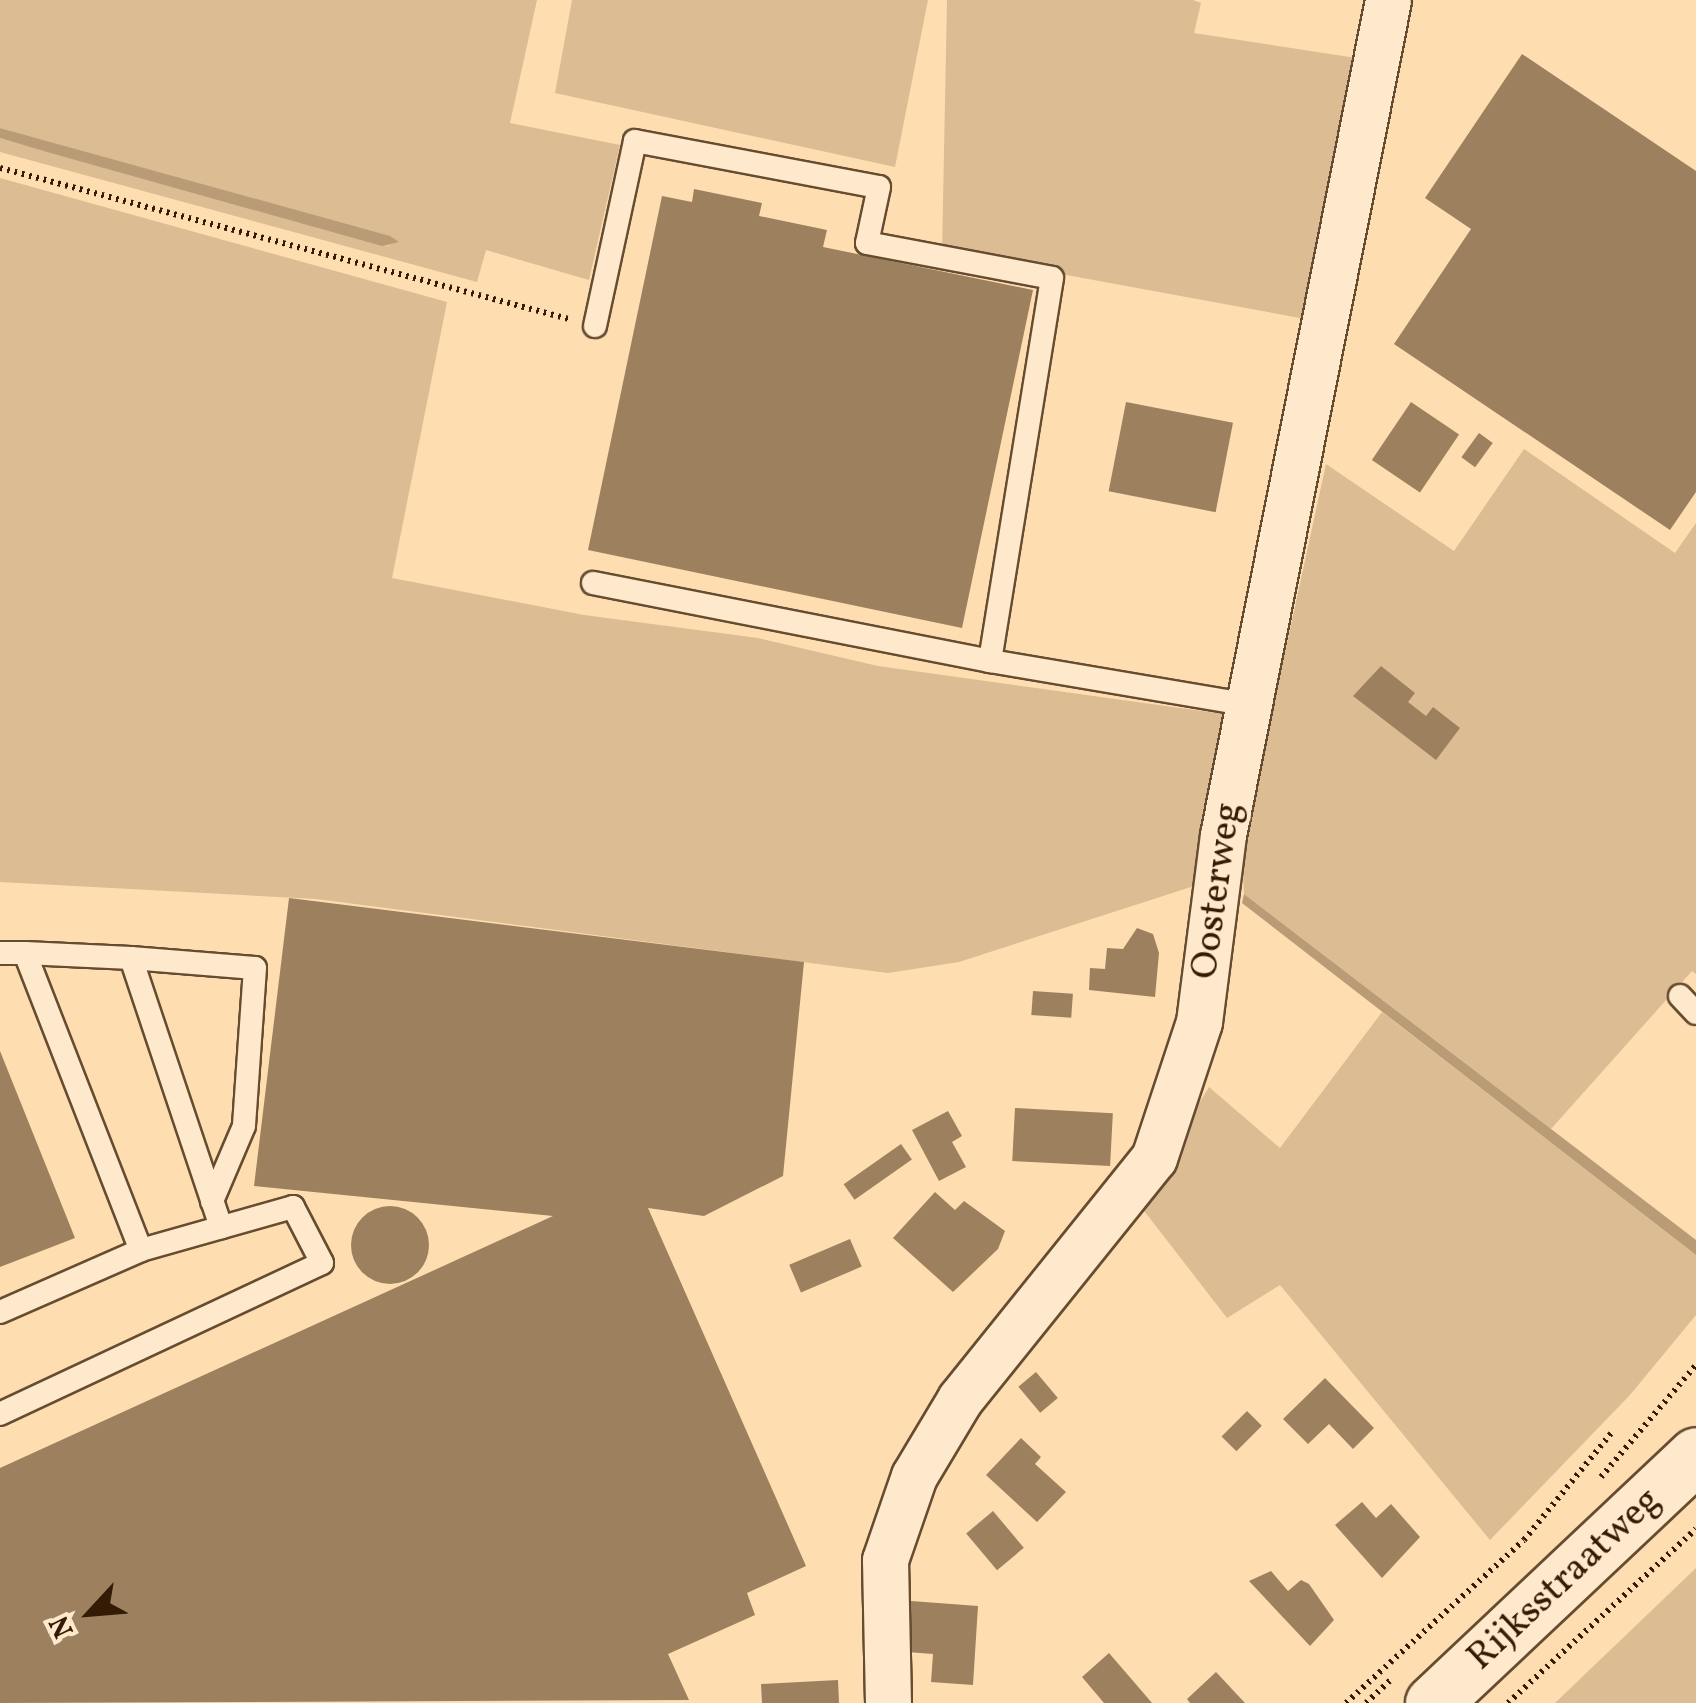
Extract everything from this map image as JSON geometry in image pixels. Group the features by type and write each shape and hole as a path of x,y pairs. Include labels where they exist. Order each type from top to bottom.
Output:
{"main road":[{"name":"Rijksstraatweg","path":"1433,1703 1696,1455"}],"street":[{"name":"Oosterweg","path":"888,1703 885,1560 914,1476 960,1399 1154,1158 1199,1022 1223,836 1388,0"}],"lane":[{"path":"595,326 635,141 879,187 867,243 1052,278 990,661"},
{"path":"592,583 990,661 1250,706"},
{"path":"0,953 255,968 244,1126 212,1201"},
{"path":"25,954 141,1250"},
{"path":"131,958 222,1227"},
{"path":"0,1312 141,1250 293,1207 322,1262 0,1414"}],"path":[{"path":"0,168 595,326"},
{"path":"1657,1408 1696,1366"},
{"path":"1346,1703 1524,1540 1612,1432"},
{"name":"Rijksstraatweg","path":"1508,1703 1696,1529"}],"shaded area":[{"path":"0,0 537,0 510,123 620,145 589,280 486,250 477,282 0,152 0,138 392,247 300,212 0,128"},
{"path":"572,0 928,0 895,167 555,93"},
{"path":"947,0 1193,0 1201,3 1194,33 1356,58 1311,320 942,252"},
{"path":"0,128 390,236 399,242 382,246 47,152 0,138"},
{"path":"0,178 447,302 392,578 584,615 758,638 878,666 1238,716 1194,886 959,962 888,973 316,899 0,882"},
{"path":"1524,449 1675,553 1696,523 1696,974 1692,971 1551,1129 1244,894 1242,850 1326,464 1454,551"},
{"path":"1244,894 1696,1240 1696,1255 1242,903"},
{"path":"1382,1012 1696,1255 1696,1315 1630,1395 1490,1540 1280,1285 1227,1318 1138,1203 1209,1087 1280,1148"},
{"path":"1696,1568 1696,1703 1555,1703"}],"building":[{"path":"1522,54 1696,171 1696,492 1670,530 1394,344 1471,229 1425,198"},
{"path":"694,189 762,203 759,216 827,230 823,247 1033,290 962,628 588,550 662,196 692,202"},
{"path":"1126,402 1233,423 1216,512 1109,491"},
{"path":"1411,402 1459,434 1420,492 1372,460"},
{"path":"1479,433 1493,443 1475,467 1461,457"},
{"path":"1381,666 1415,693 1408,702 1426,716 1433,707 1460,728 1436,760 1353,696"},
{"path":"289,898 804,962 783,1176 704,1216 648,1208 806,1566 747,1593 755,1615 668,1654 689,1700 0,1703 0,1468 553,1216 254,1186"},
{"path":"1137,928 1153,934 1159,953 1155,997 1089,990 1090,968 1105,969 1107,948 1123,949"},
{"path":"1033,991 1073,994 1071,1018 1031,1015"},
{"path":"0,1051 75,1238 0,1267"},
{"path":"1015,1108 1113,1113 1110,1166 1012,1161"},
{"path":"948,1111 962,1136 952,1142 966,1167 939,1181 912,1130"},
{"path":"901,1144 912,1160 855,1200 844,1184"},
{"path":"935,1192 955,1210 964,1201 1005,1231 998,1249 953,1292 893,1238"},
{"path":"390,1206 418,1217 429,1245 418,1273 390,1284 362,1273 351,1245 362,1217"},
{"path":"850,1239 862,1267 801,1292 789,1265"},
{"path":"1036,1372 1058,1398 1040,1413 1018,1387"},
{"path":"1325,1378 1374,1428 1353,1449 1329,1424 1308,1444 1283,1419"},
{"path":"1247,1411 1262,1426 1236,1451 1222,1436"},
{"path":"1021,1438 1041,1457 1035,1464 1066,1492 1037,1522 986,1475"},
{"path":"1362,1502 1376,1518 1391,1504 1420,1537 1382,1578 1335,1525"},
{"path":"993,1511 1024,1548 997,1570 966,1533"},
{"path":"1271,1571 1288,1591 1301,1580 1309,1584 1334,1620 1310,1646 1249,1581"},
{"path":"911,1601 978,1606 973,1685 931,1682 933,1654 907,1652"},
{"path":"1109,1653 1152,1703 1104,1703 1082,1677"},
{"path":"1216,1672 1245,1703 1190,1703 1187,1699"},
{"path":"838,1680 839,1703 762,1703 761,1684"}]}
